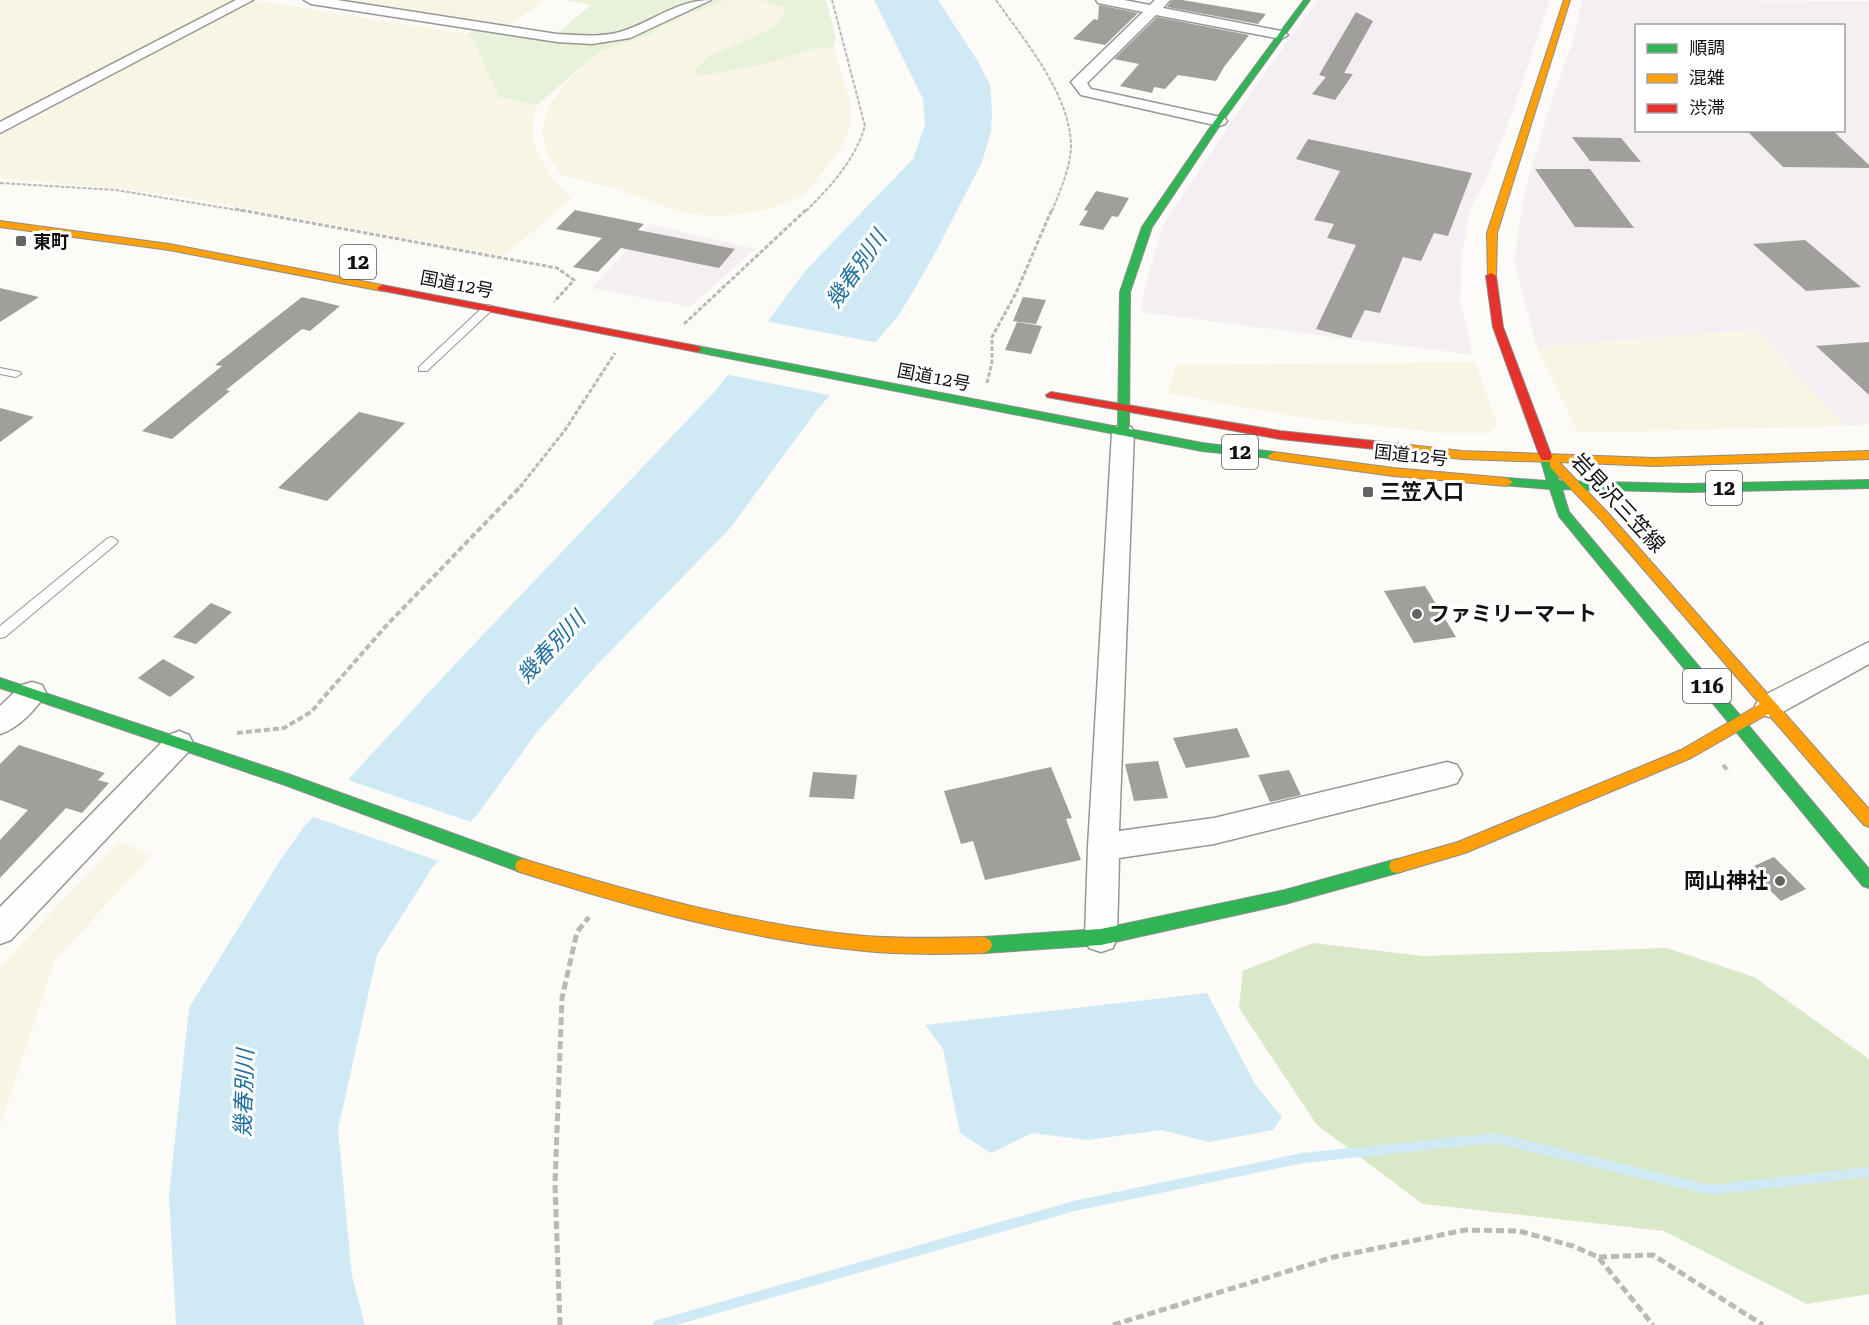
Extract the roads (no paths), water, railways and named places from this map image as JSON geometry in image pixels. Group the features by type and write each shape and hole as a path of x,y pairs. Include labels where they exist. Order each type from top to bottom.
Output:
{"main road":[{"path":"1124,421 1125,292 1147,227 1219,121 1307,0"},
{"path":"1546,457 1498,327 1491,277 1492,233 1567,0"},
{"name":"国道12号","path":"0,224 170,247 930,395 1124,421 1462,455 1653,462 1869,455"},
{"name":"国道12号","path":"1033,391 1202,447 1393,472 1578,487 1707,488 1869,484"},
{"name":"岩見沢三笠線","path":"1546,457 1563,513 1869,881"},
{"name":"岩見沢三笠線","path":"1546,457 1578,487 1869,820"},
{"path":"0,683 288,780 490,856 608,893 712,919 835,941 962,946 1101,937 1285,897 1461,848 1686,754 1769,706"}],"street":[{"path":"0,128 246,0"},
{"path":"310,0 582,40 632,33 704,0"},
{"path":"1103,0 1158,5 1281,35"},
{"path":"1158,5 1079,82 1086,92 1219,121"},
{"path":"1101,937 1103,847 1124,421"},
{"path":"1769,706 1869,652"},
{"path":"0,723 32,693"},
{"path":"0,929 179,743"},
{"path":"1103,847 1214,831 1447,774"}],"lane":[{"path":"423,369 488,308"},
{"path":"0,371 16,374"},
{"path":"0,633 112,541"}],"water":[{"name":"幾春別川","path":"874,0 938,0 979,63 990,85 991,131 982,162 933,257 899,315 817,410 731,527 595,667 537,732 480,811 432,868 377,955 338,1129 352,1276 365,1325 176,1325 169,1195 189,1008 281,859 303,828 717,389 806,270 913,159 925,125 923,99"},
{"path":"1207,993 1255,1084 1282,1117 1273,1130 1209,1142 1161,1130 1088,1140 1032,1133 991,1153 960,1133 943,1049 925,1025"}],"waterway":[{"path":"658,1325 1074,1206 1303,1158 1495,1138 1710,1190 1869,1172"}],"place":[{"name":"東町","path":"21,241"},
{"name":"三笠入口","path":"1368,492"},
{"name":"ファミリーマート","path":"1417,614"},
{"name":"岡山神社","path":"1780,881"}]}
